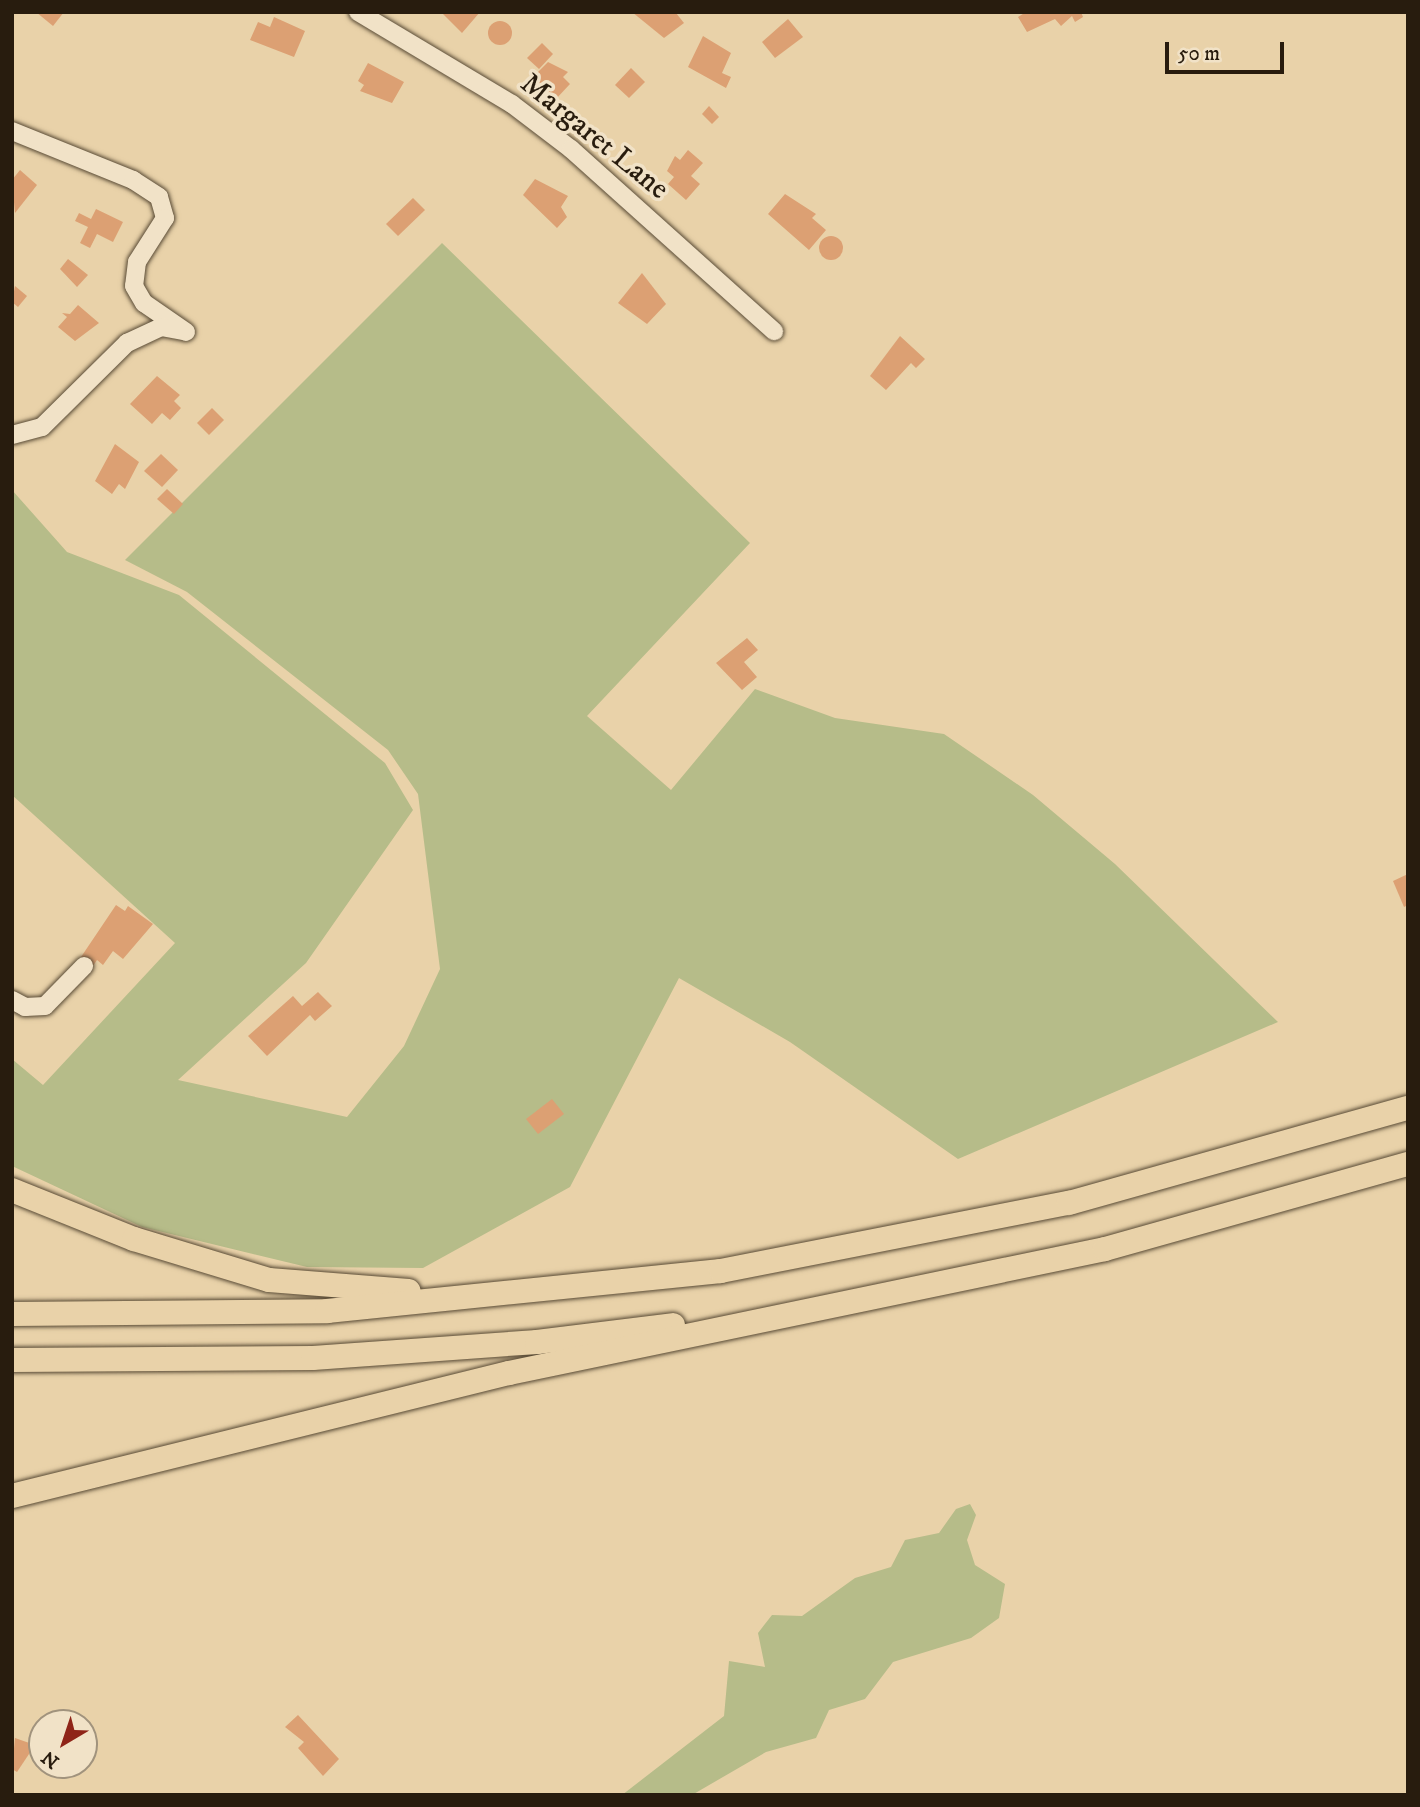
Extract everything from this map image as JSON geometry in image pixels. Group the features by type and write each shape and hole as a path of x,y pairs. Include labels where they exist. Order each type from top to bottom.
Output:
{"highway":[{"path":"12,1314 327,1311 721,1270 1069,1203 1408,1108"},
{"path":"12,1496 509,1373 1118,1246 1408,1164"},
{"path":"12,1190 203,1262 312,1287 431,1291 721,1270"},
{"path":"12,1360 216,1362 433,1351 592,1335 906,1291"}],"street":[{"name":"Margaret Lane","path":"358,12 512,104 571,149 774,331"},
{"path":"12,131 133,180 159,197 165,218 137,262 134,286 144,303 187,332 161,327 138,337 42,427 12,435"},
{"path":"12,1000 25,1007 45,1006 84,966"}],"green space":[{"path":"442,243 750,543 587,716 671,790 755,689 835,718 944,734 1033,795 1115,864 1278,1022 958,1159 790,1042 679,978 570,1187 423,1268 307,1267 142,1227 12,1166 12,1059 43,1085 175,943 12,795 12,490 67,552 179,595 385,763 413,810 306,963 178,1080 347,1117 404,1046 440,969 418,794 388,750 187,592 125,560"},
{"path":"970,1504 976,1515 967,1540 975,1565 1005,1584 999,1618 971,1638 893,1662 865,1699 829,1710 816,1738 766,1752 692,1795 622,1795 724,1716 729,1661 765,1667 758,1633 772,1615 802,1616 855,1578 891,1567 905,1540 939,1533 956,1509"}],"building":[{"path":"36,12 64,12 53,26"},
{"path":"441,12 480,12 462,33"},
{"path":"632,12 676,13 684,23 664,38"},
{"path":"1026,12 1081,12 1083,17 1075,22 1072,16 1061,26 1055,19 1027,32 1018,17"},
{"path":"274,17 305,31 294,57 250,40 258,22 270,27"},
{"path":"788,19 803,37 775,58 762,42"},
{"path":"500,21 509,24 512,33 509,42 500,45 491,42 488,33 491,24"},
{"path":"703,36 731,53 722,73 731,77 726,88 688,67"},
{"path":"542,43 553,54 539,69 527,58"},
{"path":"548,62 568,72 563,77 570,84 555,100 548,99 532,78"},
{"path":"368,63 404,82 392,103 360,91 364,85 358,81"},
{"path":"631,68 645,82 629,98 615,85"},
{"path":"709,106 719,117 712,124 702,114"},
{"path":"688,150 703,163 691,176 700,184 686,200 668,184 674,177 667,171 675,156 680,160"},
{"path":"20,170 37,185 15,213 12,180"},
{"path":"535,179 568,196 561,207 567,217 557,228 523,195"},
{"path":"785,194 816,214 812,218 826,230 809,250 768,214"},
{"path":"413,198 425,210 398,236 386,224"},
{"path":"96,209 123,222 113,242 97,234 90,248 80,243 88,227 75,221 79,213 91,219"},
{"path":"831,236 840,239 843,248 840,257 831,260 822,257 819,248 822,239"},
{"path":"68,259 88,275 77,287 60,269"},
{"path":"642,273 666,304 647,324 618,303"},
{"path":"15,286 27,296 18,307 12,302"},
{"path":"78,305 99,323 75,341 58,327 67,317 62,313 70,314"},
{"path":"900,336 925,359 916,368 911,363 886,390 870,376"},
{"path":"157,376 180,395 174,401 181,408 170,420 162,413 152,424 130,404"},
{"path":"212,408 224,420 209,435 197,423"},
{"path":"115,444 139,462 125,489 119,484 112,494 95,481"},
{"path":"161,454 178,470 162,487 144,471"},
{"path":"167,489 183,504 174,514 157,499"},
{"path":"747,638 758,650 744,662 757,677 742,690 716,663"},
{"path":"1408,874 1408,905 1404,907 1393,881"},
{"path":"116,905 125,911 128,906 153,924 123,959 113,951 103,965 97,960 93,966 81,957"},
{"path":"318,992 332,1006 315,1021 310,1015 267,1056 248,1036 293,996 302,1006"},
{"path":"552,1099 564,1114 538,1134 526,1119"},
{"path":"298,1715 339,1759 323,1776 298,1748 304,1742 285,1727"},
{"path":"15,1738 28,1743 28,1756 17,1772 12,1769"}]}
